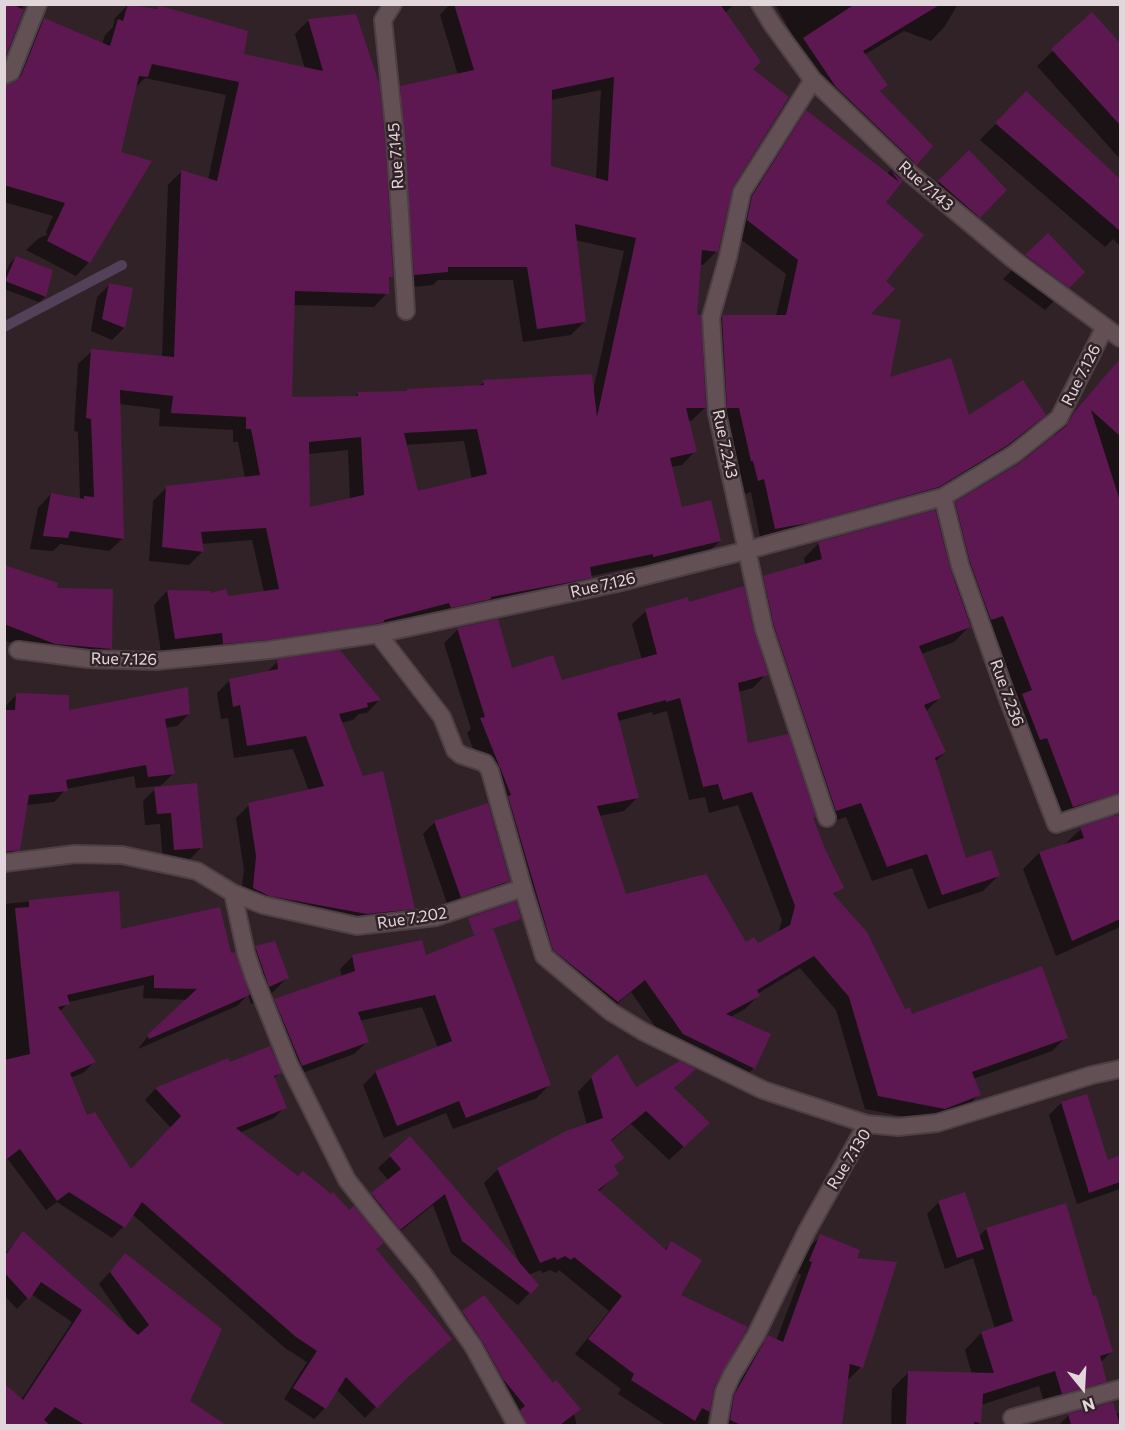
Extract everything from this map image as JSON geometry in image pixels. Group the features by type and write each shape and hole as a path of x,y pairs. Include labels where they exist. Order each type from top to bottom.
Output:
{"street":[{"path":"4,75 11,72 38,4"},
{"name":"Rue 7.145","path":"393,4 383,20 395,136 406,311"},
{"name":"Rue 7.143","path":"760,4 813,80 912,175 1014,260 1120,338"},
{"name":"Rue 7.243","path":"813,80 742,192 728,257 711,317 717,413 764,629 827,818"},
{"name":"Rue 7.126","path":"18,650 88,660 156,661 269,650 378,634 617,583 748,550 943,496 1014,454 1059,418 1105,327"},
{"name":"Rue 7.236","path":"943,496 960,565 1056,824 1120,803"},
{"path":"378,634 442,717 455,750 461,755 485,763 490,771 544,956 611,1012 644,1032 763,1090 867,1124"},
{"name":"Rue 7.202","path":"4,863 75,854 122,855 197,871 233,893 263,904 357,927 436,917 523,888"},
{"path":"233,893 246,953 285,1054 347,1180 430,1284 473,1346 517,1425"},
{"name":"Rue 7.130","path":"718,1425 724,1392 732,1375 756,1335 807,1231 867,1124 898,1127 937,1123 1092,1075 1120,1069"},
{"path":"1012,1419 1120,1389"}],"building":[{"path":"4,4 12,4 24,10 4,60"},
{"path":"128,4 157,9 158,5 248,31 244,54 323,71 308,19 356,14 379,83 385,137 393,277 389,278 389,294 295,291 292,397 358,396 358,392 484,385 483,380 592,374 597,417 636,238 575,224 586,322 537,329 527,267 448,267 448,272 414,275 400,86 474,70 454,4 720,4 761,62 753,69 789,97 733,187 718,252 702,250 697,315 701,315 706,408 686,408 697,452 670,458 682,507 711,500 721,541 653,557 653,554 590,567 592,578 491,597 491,599 451,608 449,603 376,624 268,640 223,644 222,633 175,639 167,590 211,591 211,593 226,589 228,596 279,589 266,528 201,532 204,552 162,547 166,486 260,475 251,429 246,429 246,417 171,413 173,396 120,390 124,539 70,531 68,538 43,536 51,493 84,499 84,496 94,497 91,419 86,418 91,349 174,357 181,170 217,181 239,82 152,64 148,77 139,76 121,152 152,161 90,263 47,241 65,203 4,185 4,85 16,81 21,76 44,18 110,46 118,19 123,21","holes":["614,77 608,181 551,166 552,90","477,429 487,474 418,491 404,433","361,437 364,495 310,507 309,442"]},
{"path":"855,4 941,4 863,51 888,85 880,91 933,146 917,165 836,87 803,38"},
{"path":"1092,12 1120,43 1120,125 1051,49"},
{"path":"1026,91 1120,179 1120,231 995,123"},
{"path":"806,110 899,182 890,169 903,181 886,202 924,235 886,281 895,289 871,314 901,320 890,377 951,358 969,415 1023,380 1046,415 1008,445 939,487 813,522 775,529 764,479 758,481 739,408 727,408 722,318 723,315 786,315 798,260 747,220 752,196"},
{"path":"969,150 1007,190 980,218 938,181"},
{"path":"1048,233 1085,272 1069,288 1025,255"},
{"path":"16,256 53,270 46,297 5,281"},
{"path":"109,283 133,288 125,328 102,319"},
{"path":"1120,359 1120,436 1091,410 1120,501 1120,793 1073,807 1047,738 1040,740 1022,694 1032,690 1003,616 991,620 970,562 955,502 1020,463 1066,426 1074,412"},
{"path":"935,510 950,568 971,627 919,646 941,698 924,705 946,752 935,758 966,858 991,850 1000,876 942,895 927,854 887,867 861,803 836,811 774,626 763,576 822,559 818,542"},
{"path":"4,565 58,583 57,588 113,589 112,649 55,644 4,624"},
{"path":"744,586 754,631 768,675 738,683 748,743 788,734 816,817 813,818 844,888 833,894 867,932 905,1009 910,1007 912,1014 1042,966 1068,1038 972,1072 981,1095 945,1109 878,1096 849,997 814,956 757,990 760,996 726,1014 771,1034 755,1069 683,1034 645,980 618,1002 553,950 508,796 511,795 480,718 485,717 457,628 498,619 512,668 553,655 562,680 657,654 645,609 688,597 689,602","holes":["680,698 703,787 718,784 723,800 752,792 795,906 790,925 758,943 754,937 746,942 706,874 626,894 597,806 639,798 617,713"]},
{"path":"340,650 381,700 367,703 368,707 339,714 363,776 383,771 415,909 367,914 269,896 253,888 256,856 248,803 324,786 306,736 247,746 240,705 233,707 229,679 278,669 277,659"},
{"path":"188,687 190,714 165,719 175,774 148,777 146,765 66,780 68,791 29,795 20,850 4,852 4,710 15,710 16,693 69,695 69,710"},
{"path":"197,783 203,848 174,850 171,813 157,814 154,787"},
{"path":"488,803 510,881 461,898 434,821"},
{"path":"1120,814 1120,919 1072,941 1039,852 1084,838 1080,827"},
{"path":"119,891 121,929 220,907 231,953 235,952 250,995 149,1039 147,1035 197,989 154,988 154,975 67,995 70,1004 58,1007 96,1062 70,1073 87,1115 95,1112 131,1169 181,1116 155,1088 228,1058 230,1062 270,1046 282,1073 274,1076 287,1108 236,1128 298,1176 303,1171 331,1194 333,1192 349,1210 354,1206 384,1243 376,1249 452,1339 377,1408 346,1377 326,1409 293,1388 317,1351 296,1337 142,1202 125,1228 69,1192 57,1201 20,1149 4,1161 4,1060 30,1054 15,908 29,907 29,900"},
{"path":"516,901 521,919 474,935 468,918"},
{"path":"493,928 551,1085 466,1118 459,1101 397,1126 375,1071 452,1041 435,995 358,1012 369,1042 302,1066 274,999 355,971 352,955 422,940 426,955"},
{"path":"275,941 289,978 269,987 255,946"},
{"path":"617,1054 636,1087 680,1061 696,1069 674,1088 710,1123 684,1147 646,1111 611,1140 624,1158 614,1166 619,1174 598,1190 666,1250 671,1241 702,1260 681,1295 748,1327 714,1388 710,1412 702,1408 695,1421 631,1380 634,1374 588,1339 622,1296 574,1257 571,1260 565,1256 557,1260 555,1257 540,1263 497,1168 566,1131 603,1118 591,1076"},
{"path":"1087,1094 1108,1160 1120,1155 1120,1182 1089,1193 1061,1102"},
{"path":"410,1136 539,1285 531,1294 462,1241 445,1194 400,1230 371,1193 401,1169 389,1155"},
{"path":"965,1192 984,1249 957,1258 938,1201"},
{"path":"1066,1203 1093,1296 1096,1295 1113,1352 1100,1356 1107,1382 1062,1394 1055,1371 983,1394 981,1423 974,1422 974,1425 906,1425 908,1371 994,1373 981,1332 1013,1321 986,1228"},
{"path":"23,1231 138,1335 149,1325 110,1272 125,1253 222,1329 190,1401 226,1425 85,1425 55,1407 44,1420 50,1425 4,1425 4,1383 23,1400 82,1310 41,1282 29,1300 4,1272 4,1257"},
{"path":"820,1234 860,1250 857,1258 897,1262 863,1368 850,1364 842,1425 741,1425 730,1420 734,1395 768,1335 783,1342"},
{"path":"484,1295 553,1383 556,1380 581,1409 560,1425 527,1425 520,1410 525,1406 503,1379 462,1311"},
{"path":"1113,1402 1120,1425 1071,1425 1068,1414"}],"waterway":[{"path":"4,327 122,265"}]}
